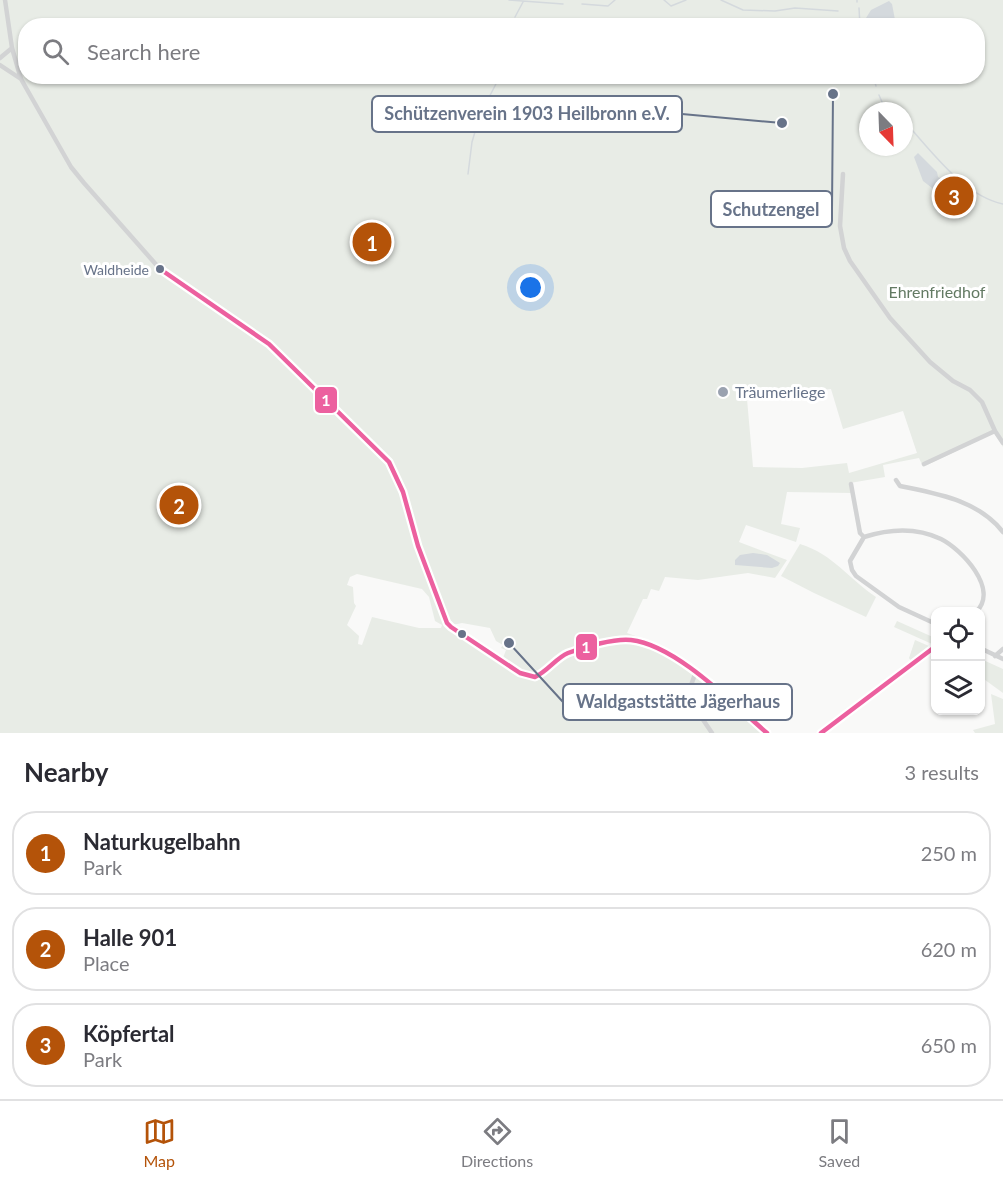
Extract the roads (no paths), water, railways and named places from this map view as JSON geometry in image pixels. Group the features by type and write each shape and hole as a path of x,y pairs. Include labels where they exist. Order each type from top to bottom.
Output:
{"street":[{"path":"5,0 12,48 18,69"},
{"path":"0,58 12,48"},
{"path":"0,65 18,77"},
{"path":"24,84 71,167 160,270 275,349 388,462 403,492 418,546 449,625 468,640 526,676 535,677 549,670 560,657 567,653 622,640 638,641 666,651 767,733"},
{"path":"843,174 840,226 844,248 850,261 890,318 930,362 953,381 970,390 982,402 1003,443"},
{"path":"924,464 995,431"},
{"path":"896,480 900,486 934,493 967,504 981,511 1003,532"},
{"path":"851,484 860,533 864,537"},
{"path":"931,622 899,607 856,576 850,561 864,537 878,532 910,531 940,538 963,555 977,574 984,590 983,600 979,607"},
{"path":"995,656 1003,649"},
{"path":"821,733 931,650"},
{"path":"985,650 1003,659"},
{"path":"695,674 688,694 689,699 712,733"}],"waterway":[{"path":"509,0 563,4"},
{"path":"582,4 608,6 615,0"},
{"path":"664,0 671,6 686,0"},
{"path":"721,0 743,10 775,11 795,8 838,11"},
{"path":"515,17 523,2"},
{"path":"859,8 860,18"},
{"path":"468,174 472,142 480,115 496,84"},
{"path":"879,95 882,102"},
{"path":"913,131 936,158 961,181 988,199 1003,204"}],"place":[{"name":"Schutzengel","path":"833,94"},
{"name":"Schützenverein 1903 Heilbronn e.V.","path":"782,123"},
{"name":"Köpfertal","path":"954,196"},
{"name":"Naturkugelbahn","path":"372,242"},
{"name":"Waldheide","path":"160,269"},
{"name":"Träumerliege","path":"723,392"},
{"name":"Halle 901","path":"179,505"},
{"name":"Waldgaststätte Jägerhaus","path":"509,643"}],"park label":[{"name":"Ehrenfriedhof","path":"937,292"}]}
